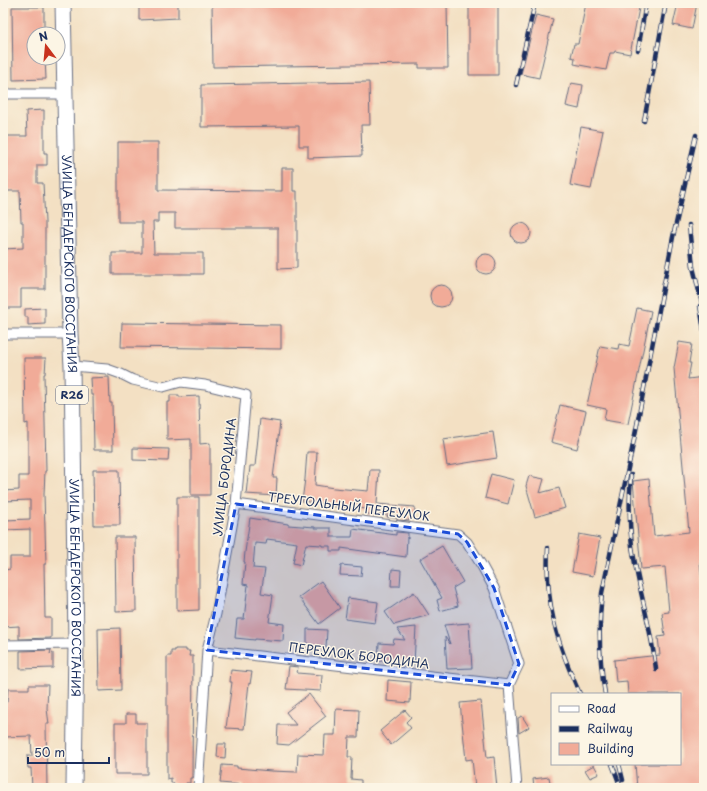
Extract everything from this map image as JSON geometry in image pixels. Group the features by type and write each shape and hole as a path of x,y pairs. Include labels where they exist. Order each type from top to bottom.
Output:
{"main road":[{"name":"УЛИЦА БЕНДЕРСКОГО ВОССТАНИЯ","path":"62,3 72,366 76,644 74,788"}],"street":[{"path":"3,94 65,94"},
{"path":"3,334 70,334"},
{"name":"УЛИЦА БОРОДИНА","path":"72,366 107,369 133,380 164,387 181,382 205,385 246,395 236,504 216,614 207,650 198,788"},
{"name":"ТРЕУГОЛЬНЫЙ ПЕРЕУЛОК","path":"236,504 458,534 467,542 491,582 519,664 509,685"},
{"path":"3,645 76,644"},
{"name":"ПЕРЕУЛОК БОРОДИНА","path":"207,650 509,685"},
{"path":"509,685 517,788"}],"highlighted area":[{"path":"236,504 458,534 467,542 494,588 519,664 509,685 207,650"}],"building":[{"path":"139,3 178,3 178,18 139,20"},
{"path":"212,3 447,3 448,68 419,68 419,64 213,67"},
{"path":"469,3 498,3 498,75 469,75"},
{"path":"586,3 640,3 630,54 615,51 614,53 610,53 606,70 574,64 575,58 571,57 574,44 578,44"},
{"path":"678,3 697,3 692,29 673,25"},
{"path":"12,7 44,7 44,26 26,26 26,66 45,66 46,79 13,80"},
{"path":"536,15 553,19 539,78 521,74"},
{"path":"369,82 370,125 361,125 362,156 308,158 308,146 299,146 299,126 201,127 201,85"},
{"path":"571,83 583,85 579,109 566,106"},
{"path":"44,110 44,153 47,153 47,165 37,165 37,183 43,183 45,222 45,289 21,289 21,308 3,308 3,249 23,248 23,222 21,222 20,191 3,191 3,136 27,136 26,111"},
{"path":"581,127 603,131 591,189 570,185"},
{"path":"118,142 158,142 158,190 282,191 282,168 293,168 293,191 297,191 297,268 278,269 278,228 175,228 175,213 158,213 158,222 153,222 154,253 203,253 203,274 112,274 112,253 142,253 142,222 118,222"},
{"path":"521,223 528,226 531,233 528,240 521,243 514,240 511,233 514,226"},
{"path":"486,254 493,257 496,264 493,271 486,274 479,271 476,264 479,257"},
{"path":"441,285 449,288 452,296 449,304 441,307 433,304 430,296 433,288"},
{"path":"45,308 45,324 28,325 28,317 25,317 25,309"},
{"path":"637,308 651,311 628,424 604,420 606,409 587,405 600,346 618,349 619,344 629,346"},
{"path":"122,323 281,325 281,349 121,347"},
{"path":"679,342 692,344 688,379 704,377 704,562 700,562 704,602 704,788 637,788 635,765 681,765 681,693 628,693 627,681 616,682 614,660 660,655 658,637 665,636 662,613 669,612 665,567 641,569 633,481 649,479 654,536 689,532 674,368"},
{"path":"24,358 46,358 44,374 46,471 44,494 46,564 44,564 45,618 51,618 51,638 19,639 19,626 3,627 5,570 10,569 10,557 30,557 30,529 5,530 5,520 30,519 30,500 3,501 3,491 19,490 19,476 28,476 28,423 25,424"},
{"path":"109,377 110,403 112,403 113,450 94,450 93,395 91,395 90,378"},
{"path":"170,395 179,395 179,397 199,396 200,444 210,443 210,495 191,495 191,439 167,440 167,402 170,402"},
{"path":"560,405 586,411 577,449 551,442"},
{"path":"260,419 280,422 273,478 277,478 276,496 246,494 250,466 255,466"},
{"path":"493,432 497,458 447,466 443,439"},
{"path":"133,448 169,449 168,461 133,460"},
{"path":"307,452 317,452 315,485 368,491 370,470 379,470 377,504 415,507 414,519 409,519 409,521 397,520 397,518 387,517 388,515 367,514 367,509 331,506 302,501"},
{"path":"93,470 119,470 120,525 94,525"},
{"path":"491,474 514,480 508,504 485,498"},
{"path":"529,476 544,479 540,493 559,488 565,508 535,517 526,486"},
{"path":"177,497 199,497 199,610 177,611"},
{"path":"250,518 288,525 331,528 331,537 352,537 353,529 396,535 396,532 408,533 406,557 341,548 341,551 330,551 330,546 306,544 301,565 293,563 297,543 267,539 266,544 255,543 253,568 265,569 261,593 273,595 269,622 284,624 283,641 235,638 237,619 244,619 248,585 243,584 244,562"},
{"path":"579,534 600,538 593,576 572,572"},
{"path":"115,537 135,537 136,611 116,612"},
{"path":"442,546 463,582 453,588 458,606 440,611 437,600 442,598 420,559"},
{"path":"341,565 362,567 361,576 340,575"},
{"path":"392,569 401,570 400,586 391,586"},
{"path":"321,581 340,608 319,624 299,597"},
{"path":"414,592 429,615 394,625 385,612"},
{"path":"348,598 378,602 375,623 345,619"},
{"path":"469,623 472,668 447,669 445,637 450,644 444,625"},
{"path":"416,627 414,663 378,661 379,643 393,644 394,639 405,640 397,629"},
{"path":"120,628 121,690 99,691 98,629"},
{"path":"307,629 327,630 326,647 307,646"},
{"path":"175,649 186,649 186,651 190,651 189,656 193,656 192,778 190,778 190,783 186,783 186,786 174,786 174,783 171,783 171,778 167,779 167,656 171,656 171,651 175,651"},
{"path":"51,650 50,654 53,653 53,668 20,669 20,651"},
{"path":"289,666 298,667 297,673 322,675 321,691 286,689"},
{"path":"231,670 252,672 250,684 249,683 244,729 226,728 232,682 230,682"},
{"path":"388,680 411,682 410,703 387,701"},
{"path":"29,685 48,685 47,709 49,724 46,724 47,788 32,788 31,768 28,768 27,756 32,756 31,736 5,737 3,703 7,702 8,689 29,689"},
{"path":"309,694 326,716 289,745 277,744 278,725 296,725 286,712"},
{"path":"481,701 487,758 494,757 497,788 475,788 472,759 466,760 460,703"},
{"path":"336,709 359,710 358,737 349,737 348,757 352,757 351,779 361,780 361,788 243,788 243,785 220,783 222,765 237,766 237,768 297,772 298,754 324,755 325,735 335,735"},
{"path":"405,710 411,717 406,722 411,728 391,745 380,731"},
{"path":"126,714 136,714 136,723 147,723 147,774 115,774 115,723 126,723"},
{"path":"522,716 529,727 519,733 518,718"},
{"path":"218,744 226,744 225,758 217,757"},
{"path":"594,765 599,774 590,778 585,770"},
{"path":"549,777 551,788 534,788 533,779"}],"railway":[{"path":"516,85 535,3"},
{"path":"638,50 646,3"},
{"path":"644,121 666,3"},
{"path":"605,693 601,668 600,644 602,593 636,430 673,237 696,135"},
{"path":"689,225 693,267 704,312"},
{"path":"700,306 704,331"},
{"path":"631,475 630,528 632,546 656,669"},
{"path":"548,548 548,587 554,623 565,658 580,693"},
{"path":"612,765 621,788"},
{"path":"619,765 623,780"}]}
